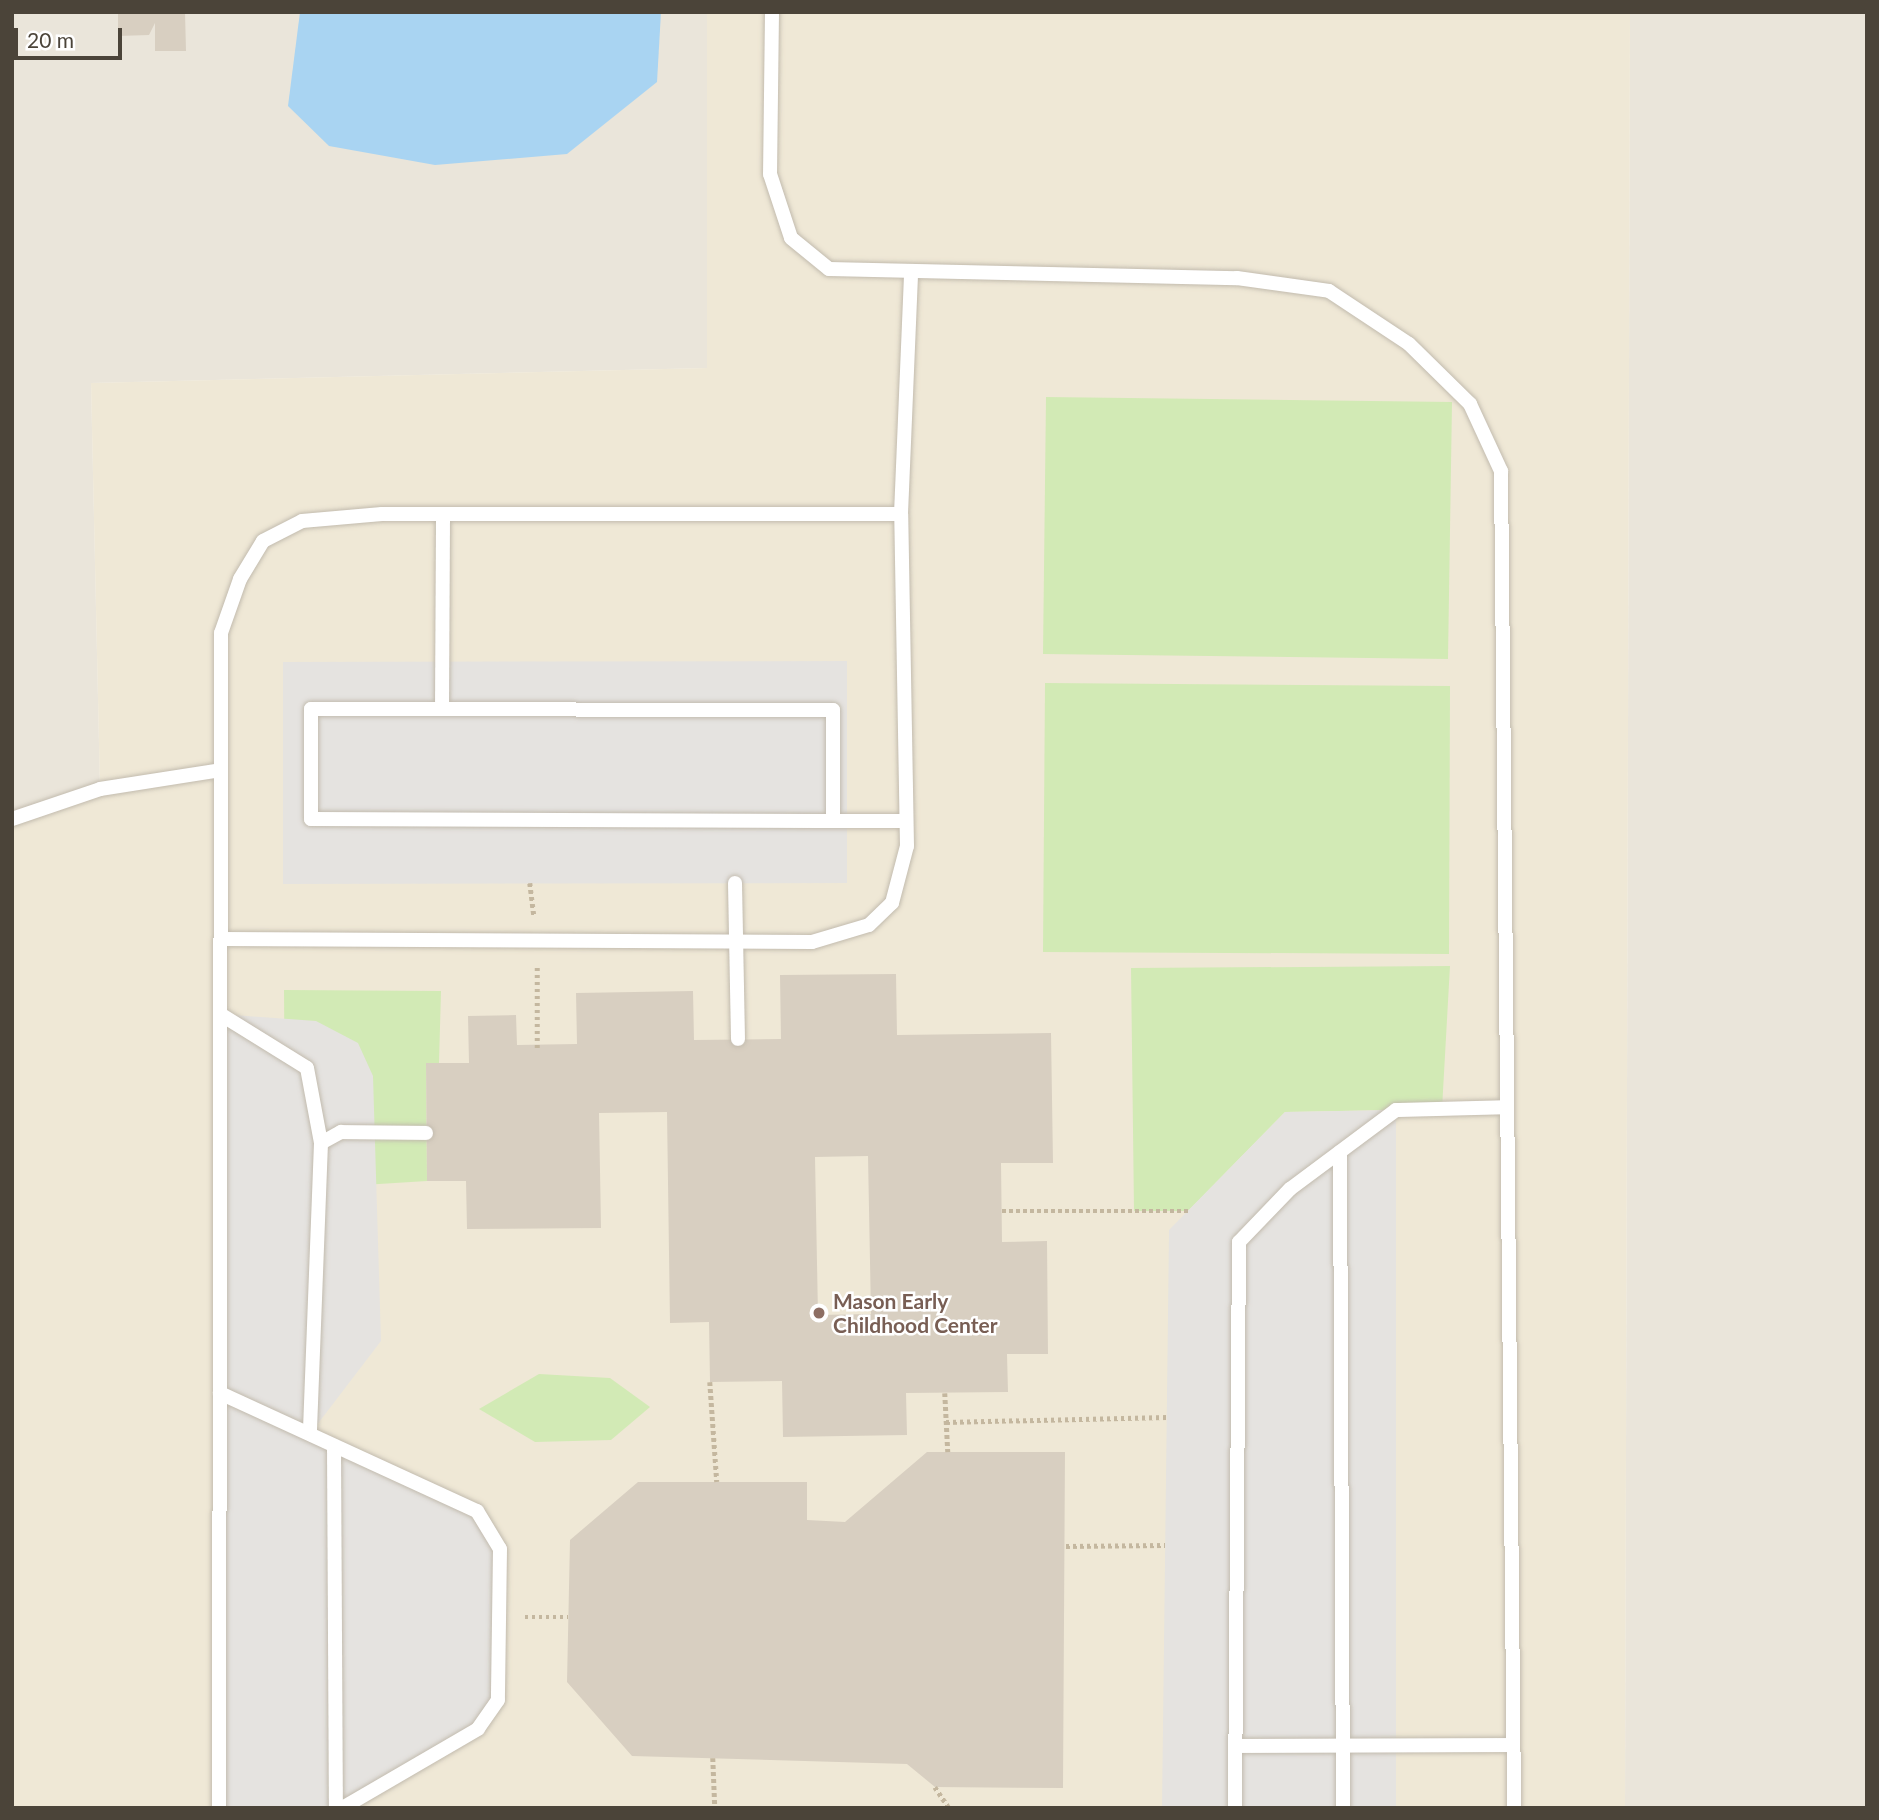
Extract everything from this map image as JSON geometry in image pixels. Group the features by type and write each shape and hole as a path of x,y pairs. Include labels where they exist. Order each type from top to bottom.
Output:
{"lane":[{"path":"772,12 770,174 791,237 829,269 1237,278 1329,291 1409,344 1470,404 1501,471 1514,1808"},
{"path":"221,939 812,942 869,925 892,903 907,846 901,514 911,272"},
{"path":"219,1808 221,633 240,579 263,541 302,521 443,514 901,514"},
{"path":"442,709 443,514"},
{"path":"833,821 833,710 311,709 311,819 833,821 906,821"},
{"path":"12,819 100,789 221,771"},
{"path":"734,883 738,1039"},
{"path":"220,1014 307,1068 321,1143 310,1434"},
{"path":"1235,1808 1239,1242 1290,1189 1396,1110 1507,1107"},
{"path":"321,1143 341,1132 426,1133"},
{"path":"1339,1152 1343,1808"},
{"path":"220,1393 477,1511 500,1549 498,1700 478,1729 342,1808"},
{"path":"334,1446 336,1808"},
{"path":"1235,1746 1513,1745"}],"path":[{"path":"1002,1211 1188,1211"},
{"path":"710,1382 717,1482"},
{"path":"945,1393 948,1452"},
{"path":"946,1422 1167,1418"},
{"path":"1066,1546 1165,1545"},
{"path":"499,1616 568,1617"},
{"path":"713,1758 715,1808"},
{"path":"935,1787 949,1808"}],"shaded area":[{"path":"12,12 707,12 707,368 91,383 100,789 12,819"},
{"name":"Mason Early Childhood Center","path":"707,12 1630,12 1625,1808 12,1808 12,819 100,789 91,383 707,368"},
{"path":"1630,12 1867,12 1867,1808 1625,1808"},
{"path":"847,661 847,883 283,884 283,662"},
{"path":"220,1014 316,1021 358,1043 373,1076 381,1341 310,1434 477,1511 500,1549 498,1700 478,1729 342,1808 219,1808"},
{"path":"1396,1110 1396,1808 1162,1808 1169,1230 1285,1112"}],"green space":[{"path":"1046,397 1452,402 1448,659 1043,654"},
{"path":"1045,683 1450,686 1449,954 1043,952"},
{"path":"1450,966 1442,1109 1285,1112 1188,1211 1134,1211 1131,968"},
{"path":"284,990 441,991 439,1063 426,1063 427,1181 363,1185 285,1137"},
{"path":"539,1374 610,1378 650,1407 611,1440 535,1442 479,1409"}],"water":[{"path":"300,12 661,12 657,82 567,154 435,165 329,146 288,106"}],"building":[{"path":"118,12 185,12 186,51 155,51 155,23 149,35 118,36"},
{"path":"896,974 897,1035 1051,1033 1053,1163 1001,1163 1002,1242 1047,1241 1048,1354 1007,1354 1008,1392 906,1393 907,1435 783,1437 782,1381 710,1382 709,1322 670,1323 667,1112 599,1113 601,1228 467,1229 466,1181 427,1181 426,1063 469,1063 468,1016 516,1015 517,1045 577,1044 576,993 693,991 694,1040 781,1039 780,975","holes":["868,1156 871,1314 818,1315 815,1157"]},
{"path":"927,1452 1065,1452 1063,1788 935,1787 907,1764 632,1756 567,1682 570,1540 638,1482 807,1482 807,1520 845,1522"}],"place":[{"name":"Mason Early Childhood Center","path":"819,1313"}]}
